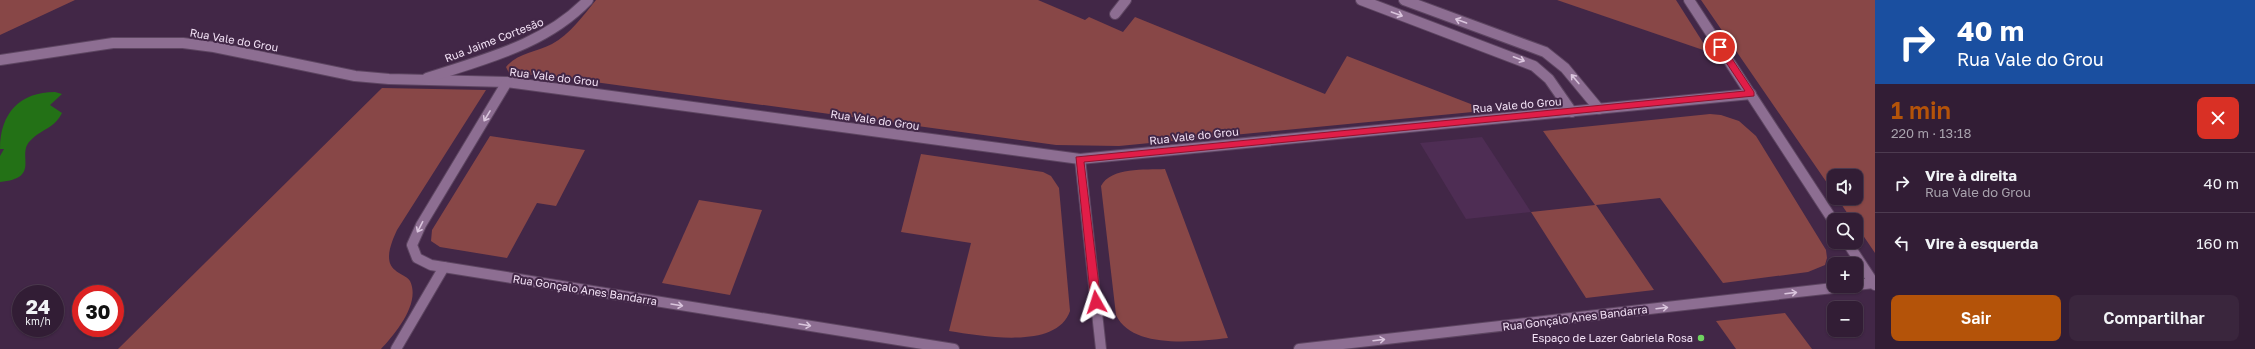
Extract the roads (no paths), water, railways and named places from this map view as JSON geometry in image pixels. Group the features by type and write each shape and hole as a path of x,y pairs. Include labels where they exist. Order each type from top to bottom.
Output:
{"street":[{"name":"Rua Jaime Cortesão","path":"421,80 546,34 575,15 588,0"},
{"path":"1115,14 1126,0"},
{"path":"1361,0 1534,66 1549,79 1572,112"},
{"path":"1404,0 1545,52 1565,68 1599,109"},
{"path":"1689,0 1828,213"},
{"name":"Rua Vale do Grou","path":"0,60 82,46 155,41 214,47 355,76 389,80 507,82 1080,159 1751,94"},
{"name":"Rua Gonçalo Anes Bandarra","path":"507,82 421,225 412,245 417,258 431,265 954,349"},
{"path":"1080,159 1101,349"},
{"path":"1852,249 1874,284 1863,285"},
{"path":"396,349 444,267"},
{"name":"Rua Gonçalo Anes Bandarra","path":"1299,349 1827,289"}],"place":[{"name":"Espaço de Lazer Gabriela Rosa","path":"1701,338"}]}
